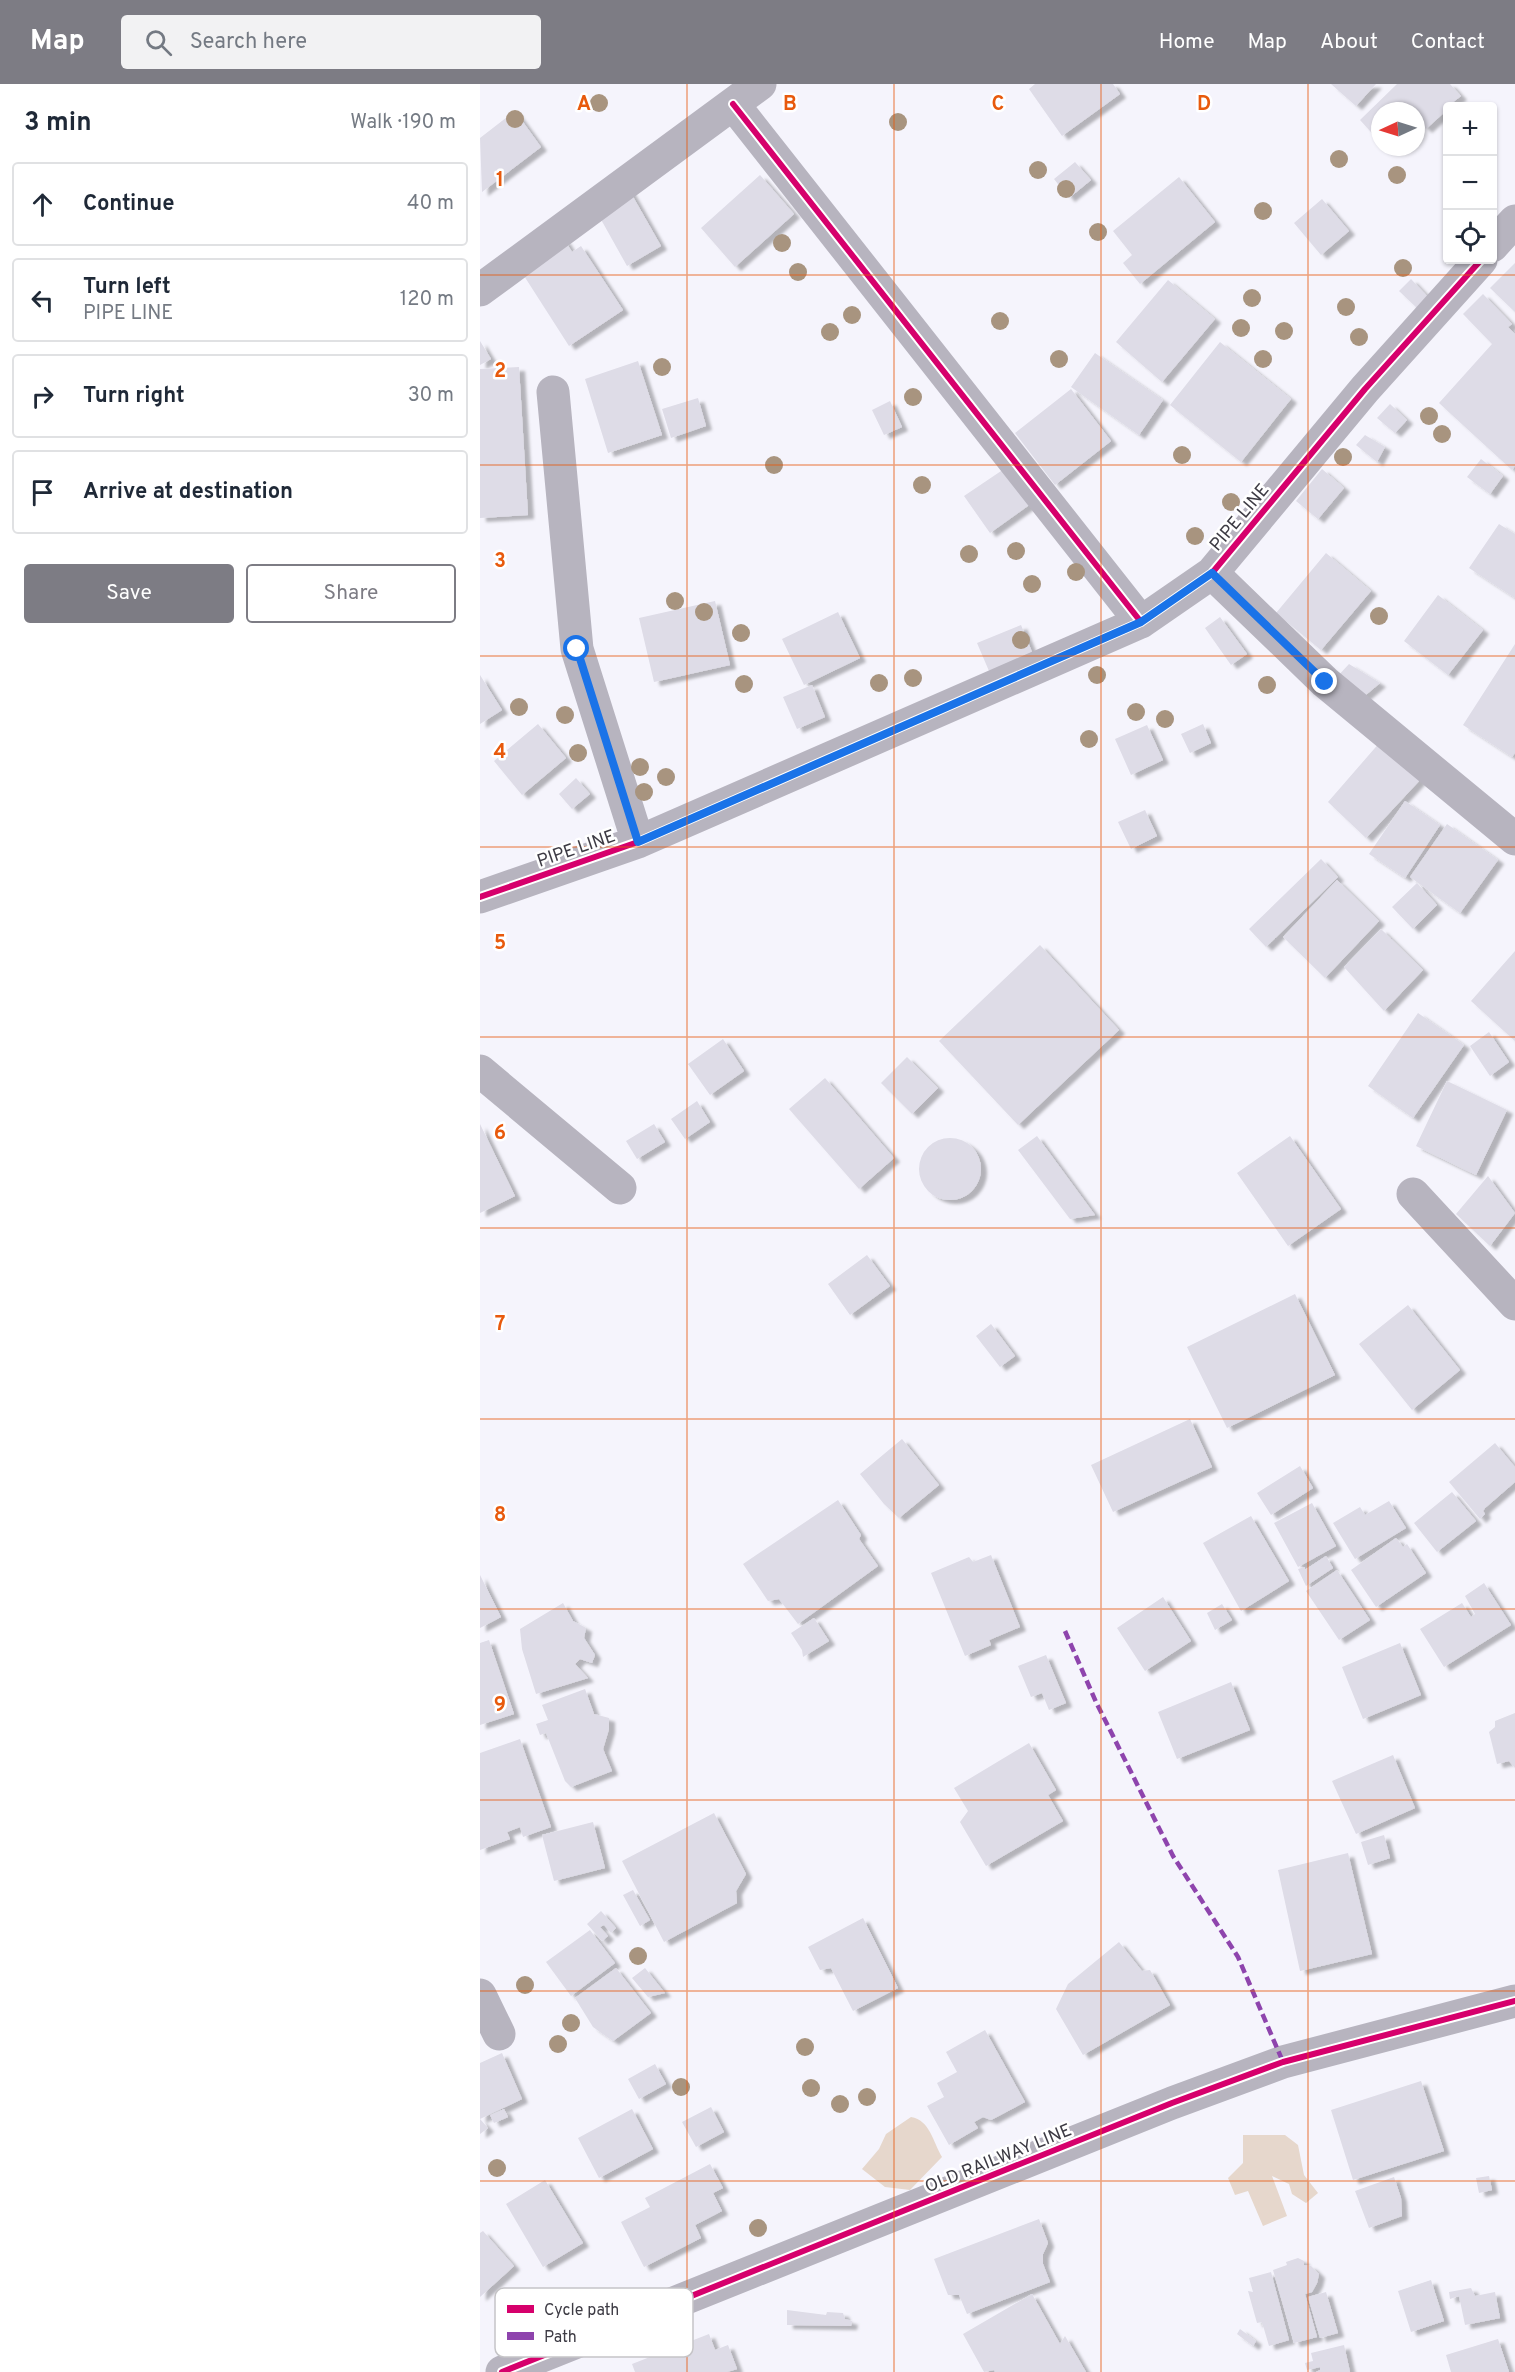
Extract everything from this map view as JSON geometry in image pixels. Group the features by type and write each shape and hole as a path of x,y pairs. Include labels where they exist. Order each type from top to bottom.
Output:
{"street":[{"path":"480,290 760,84"},
{"path":"734,104 1141,622"},
{"path":"1497,241 1515,221"},
{"name":"PIPE LINE","path":"480,897 638,842 1141,622 1212,573 1365,389 1477,264"},
{"path":"553,392 577,649 638,842"},
{"path":"1212,573 1325,682 1515,839"},
{"path":"480,1071 620,1188"},
{"path":"1413,1194 1515,1304"},
{"path":"480,1995 499,2034"},
{"name":"OLD RAILWAY LINE","path":"693,2295 1172,2103 1272,2066 1448,2017 1515,2001"},
{"name":"OLD RAILWAY LINE","path":"502,2372 539,2357"}],"shaded area":[{"path":"911,2117 923,2122 927,2127 942,2157 910,2190 885,2187 862,2169 879,2149 886,2134"},
{"path":"1243,2135 1285,2135 1298,2145 1304,2175 1318,2193 1306,2203 1292,2194 1289,2184 1272,2176 1287,2216 1263,2226 1248,2191 1235,2195 1228,2178 1243,2163"}],"building":[{"path":"1035,84 1113,84 1120,94 1062,136 1029,89"},
{"path":"1331,84 1376,84 1356,106"},
{"path":"1397,84 1450,84 1461,96 1453,102 1443,102 1443,114 1426,129 1425,102 1378,102"},
{"path":"1371,109 1371,132 1360,120"},
{"path":"515,111 541,147 482,192 480,138"},
{"path":"1075,162 1091,180 1069,198 1054,179"},
{"path":"760,175 794,214 735,267 701,228"},
{"path":"1179,177 1215,222 1140,284 1123,263 1132,255 1113,231"},
{"path":"628,188 661,246 627,266 594,207"},
{"path":"1322,199 1349,231 1321,255 1294,223"},
{"path":"564,239 572,252 581,246 623,310 569,346 519,268"},
{"path":"1515,263 1515,312 1490,288"},
{"path":"1411,279 1428,297 1417,308 1399,291"},
{"path":"1168,280 1215,319 1162,382 1116,342"},
{"path":"1483,294 1512,324 1508,327 1515,334 1515,466 1512,470 1439,403 1492,344 1463,314"},
{"path":"480,341 491,359 480,365"},
{"path":"1220,342 1291,399 1241,462 1170,405"},
{"path":"1095,353 1163,400 1139,435 1071,387"},
{"path":"638,361 662,435 608,453 585,379"},
{"path":"519,367 528,515 480,518 480,369"},
{"path":"1071,389 1111,441 1055,485 1015,433"},
{"path":"698,398 706,426 671,438 662,409"},
{"path":"890,401 902,427 884,435 872,410"},
{"path":"1390,404 1407,420 1395,433 1377,418"},
{"path":"1365,435 1385,447 1377,462 1356,445"},
{"path":"1481,459 1503,476 1490,494 1467,477"},
{"path":"1007,467 1032,503 990,533 964,496"},
{"path":"1322,469 1344,488 1318,519 1296,501"},
{"path":"1499,524 1515,534 1515,598 1469,568"},
{"path":"1326,553 1371,591 1321,650 1276,613"},
{"path":"1438,595 1483,630 1448,675 1404,641"},
{"path":"715,601 730,665 654,682 639,618"},
{"path":"838,612 860,658 804,685 782,639"},
{"path":"1220,617 1247,654 1231,665 1205,628"},
{"path":"1021,625 1032,652 989,671 977,643"},
{"path":"1515,644 1515,753 1512,757 1463,725"},
{"path":"1349,664 1380,683 1361,699 1336,678"},
{"path":"480,675 502,710 480,724"},
{"path":"812,685 825,717 797,729 783,697"},
{"path":"538,724 566,758 522,795 494,761"},
{"path":"1203,724 1211,743 1190,753 1181,734"},
{"path":"1147,725 1163,760 1131,775 1115,739"},
{"path":"1381,741 1420,780 1366,838 1328,802"},
{"path":"576,778 590,794 572,809 559,794"},
{"path":"1405,801 1440,825 1405,878 1369,854"},
{"path":"1145,810 1157,836 1131,849 1118,822"},
{"path":"1447,824 1498,860 1460,913 1410,877"},
{"path":"1321,859 1338,877 1266,947 1249,929"},
{"path":"1337,880 1379,921 1325,978 1283,937"},
{"path":"1417,883 1437,905 1413,929 1392,907"},
{"path":"1381,929 1423,970 1384,1011 1344,967"},
{"path":"1040,945 1119,1030 1018,1125 939,1041"},
{"path":"1515,951 1515,1041 1471,1001"},
{"path":"1418,1013 1464,1045 1413,1118 1368,1086"},
{"path":"1489,1032 1509,1062 1490,1076 1470,1046"},
{"path":"723,1039 744,1071 710,1095 688,1064"},
{"path":"907,1057 938,1088 912,1114 881,1083"},
{"path":"825,1078 894,1158 859,1189 789,1109"},
{"path":"1447,1081 1507,1110 1476,1175 1416,1146"},
{"path":"697,1101 710,1122 685,1139 671,1119"},
{"path":"480,1124 515,1196 480,1213"},
{"path":"654,1124 665,1142 637,1159 626,1141"},
{"path":"1037,1136 1095,1215 1070,1219 1018,1150"},
{"path":"1290,1136 1341,1209 1288,1246 1237,1173"},
{"path":"950,1138 962,1140 972,1147 979,1157 981,1169 979,1181 972,1191 962,1198 950,1200 938,1198 928,1191 921,1181 919,1169 921,1157 928,1147 938,1140"},
{"path":"1488,1176 1515,1213 1490,1246 1456,1214"},
{"path":"867,1255 890,1286 850,1315 828,1284"},
{"path":"1295,1294 1335,1375 1227,1428 1187,1347"},
{"path":"1408,1305 1460,1370 1412,1410 1359,1344"},
{"path":"991,1324 1015,1356 1000,1367 976,1336"},
{"path":"1190,1419 1212,1467 1113,1512 1091,1465"},
{"path":"902,1439 939,1485 899,1518 884,1504 860,1474"},
{"path":"1495,1443 1515,1467 1515,1482 1485,1508 1483,1511 1485,1514 1480,1519 1449,1482"},
{"path":"1300,1466 1313,1488 1271,1515 1257,1493"},
{"path":"1452,1492 1476,1521 1437,1552 1414,1523"},
{"path":"838,1500 861,1535 859,1539 878,1566 798,1624 779,1599 768,1601 743,1564"},
{"path":"1389,1501 1406,1528 1355,1559 1333,1523 1360,1507 1365,1515"},
{"path":"1312,1503 1336,1546 1298,1567 1274,1523"},
{"path":"1251,1516 1289,1581 1241,1611 1203,1543"},
{"path":"1396,1538 1403,1547 1407,1544 1426,1573 1376,1607 1351,1570"},
{"path":"991,1555 1020,1627 989,1640 991,1645 965,1656 931,1573 969,1557 973,1562"},
{"path":"1326,1556 1333,1568 1306,1586 1298,1569 1305,1567 1305,1570"},
{"path":"1337,1570 1370,1620 1339,1640 1306,1591"},
{"path":"480,1575 501,1617 480,1628"},
{"path":"1484,1583 1511,1625 1444,1667 1420,1629 1462,1603 1471,1617 1475,1614 1465,1596"},
{"path":"1163,1597 1191,1641 1145,1671 1117,1628"},
{"path":"563,1603 573,1621 586,1628 584,1638 595,1655 592,1663 580,1659 575,1664 588,1678 536,1694 522,1649 520,1629"},
{"path":"1222,1604 1232,1620 1215,1630 1207,1613"},
{"path":"814,1618 829,1641 803,1657 802,1650 791,1633"},
{"path":"489,1640 514,1714 480,1725 480,1643"},
{"path":"1400,1643 1421,1695 1363,1719 1342,1667"},
{"path":"1046,1655 1066,1703 1049,1710 1042,1693 1031,1697 1018,1666"},
{"path":"1231,1682 1250,1730 1177,1759 1158,1712"},
{"path":"585,1689 594,1714 609,1718 609,1729 603,1749 612,1771 571,1787 565,1781 546,1733 540,1735 536,1724 548,1720 542,1705"},
{"path":"1515,1713 1515,1768 1509,1761 1497,1764 1489,1732 1495,1727 1495,1721"},
{"path":"520,1739 551,1827 523,1837 520,1827 507,1832 510,1839 480,1850 480,1753"},
{"path":"1029,1743 1056,1790 1048,1795 1063,1821 986,1866 960,1822 968,1811 954,1788"},
{"path":"1393,1755 1415,1808 1356,1834 1332,1781"},
{"path":"714,1813 746,1874 736,1891 737,1903 664,1942 622,1861"},
{"path":"593,1822 605,1868 554,1881 542,1835"},
{"path":"1384,1835 1390,1858 1368,1865 1361,1842"},
{"path":"1348,1853 1372,1954 1300,1971 1278,1870"},
{"path":"633,1890 650,1920 640,1926 623,1895"},
{"path":"601,1911 616,1928 611,1933 604,1925 600,1927 608,1936 602,1941 587,1924"},
{"path":"863,1918 898,1988 853,2011 831,1968 820,1970 808,1947"},
{"path":"590,1930 615,1963 571,1996 546,1962"},
{"path":"1119,1942 1142,1971 1150,1970 1170,2005 1083,2055 1056,2009 1068,1984"},
{"path":"616,1968 651,2013 613,2041 593,2027 575,1998"},
{"path":"645,1968 665,1993 648,1997 632,1978"},
{"path":"985,2030 1025,2102 991,2120 983,2117 974,2122 978,2128 949,2145 927,2106 944,2097 937,2083 957,2072 946,2052"},
{"path":"502,2053 522,2099 480,2119 480,2063"},
{"path":"655,2064 666,2084 639,2099 628,2079"},
{"path":"1421,2081 1444,2151 1353,2180 1331,2110"},
{"path":"711,2107 724,2132 696,2147 682,2122"},
{"path":"504,2109 508,2117 494,2123 490,2115"},
{"path":"632,2109 653,2149 599,2178 578,2138"},
{"path":"480,2119 488,2128 480,2134"},
{"path":"710,2164 723,2188 713,2193 722,2211 695,2225 701,2238 644,2267 621,2222 650,2207 645,2198"},
{"path":"1489,2176 1492,2190 1479,2193 1476,2178"},
{"path":"1394,2177 1401,2198 1402,2216 1369,2228 1355,2191"},
{"path":"545,2180 583,2243 543,2267 506,2204"},
{"path":"1039,2219 1048,2243 1043,2254 1043,2264 1050,2282 967,2314 959,2295 948,2295 934,2259"},
{"path":"483,2231 514,2266 480,2297 480,2233"},
{"path":"1298,2258 1304,2261 1304,2265 1311,2266 1319,2274 1312,2292 1305,2294 1317,2337 1294,2343 1273,2270"},
{"path":"1271,2272 1289,2340 1269,2346 1262,2322 1257,2323 1248,2291 1253,2292 1249,2278"},
{"path":"1431,2280 1444,2321 1411,2332 1398,2291"},
{"path":"1471,2288 1475,2296 1495,2292 1500,2318 1465,2325 1459,2296 1450,2299 1449,2292"},
{"path":"1326,2292 1338,2333 1320,2338 1308,2297"},
{"path":"1032,2294 1060,2344 1065,2336 1086,2372 995,2372 994,2370 984,2372 963,2334"},
{"path":"787,2310 826,2315 827,2312 843,2313 845,2319 852,2321 851,2326 787,2325"},
{"path":"1240,2329 1256,2341 1253,2346 1237,2334"},
{"path":"709,2334 715,2350 728,2345 737,2369 727,2372 635,2372 632,2364 650,2357 693,2357 693,2340"},
{"path":"1498,2339 1509,2372 1451,2372 1446,2355"},
{"path":"1344,2345 1350,2372 1316,2372 1320,2370 1320,2367 1307,2370 1305,2363 1313,2361 1311,2353"}],"marked path":[{"path":"1065,1631 1096,1702 1173,1856 1238,1957 1283,2062"}],"cycle path":[{"path":"733,104 1141,622"},
{"path":"480,897 638,842 1141,622 1212,573 1365,389 1477,264"},
{"path":"693,2295 1172,2103 1283,2062 1515,2001"},
{"path":"502,2372 539,2357"}],"route":[{"path":"577,649 638,842 1141,622 1212,573 1325,682"}]}
